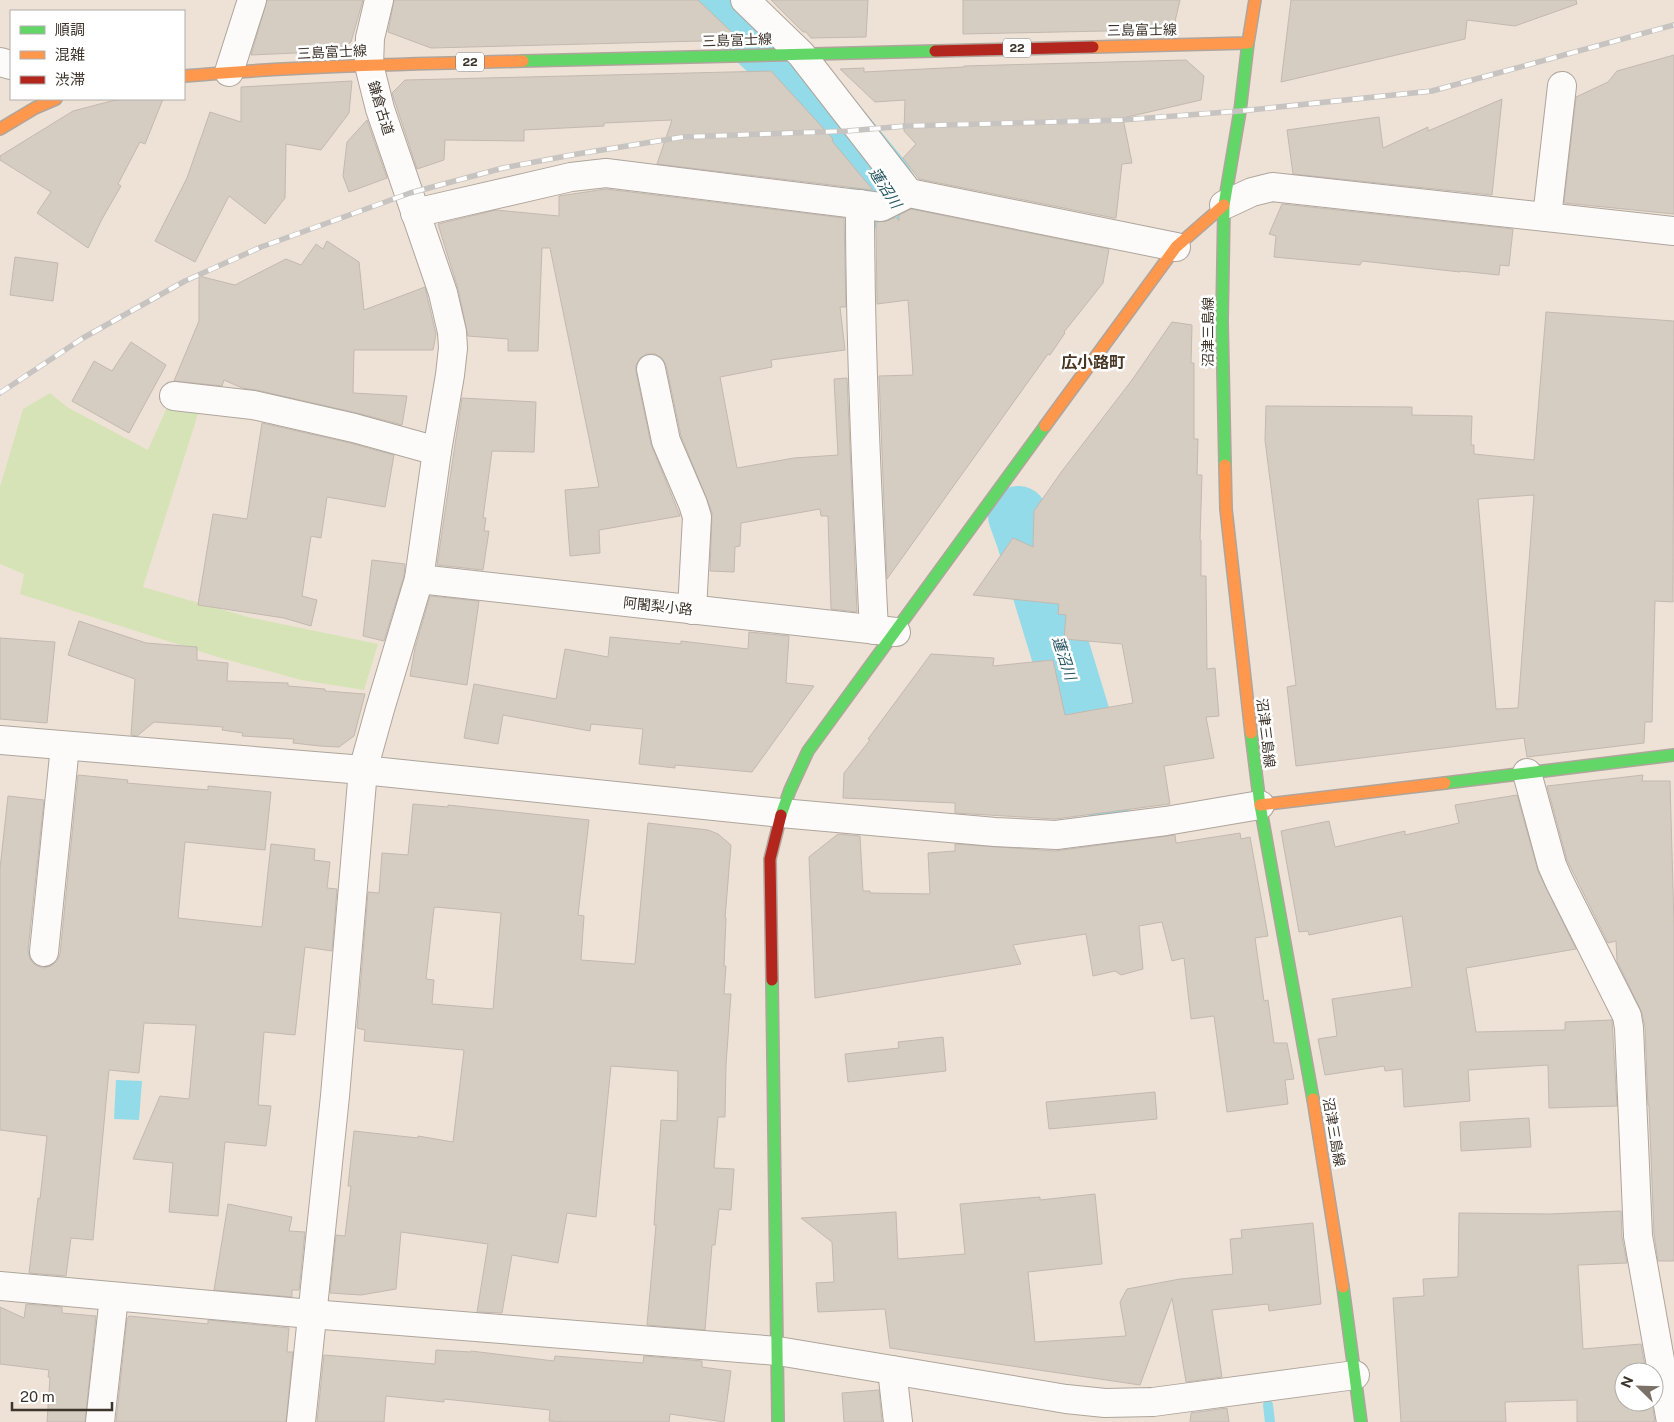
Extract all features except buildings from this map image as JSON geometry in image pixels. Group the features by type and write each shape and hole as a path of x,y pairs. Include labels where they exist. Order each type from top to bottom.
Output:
{"main road":[{"path":"1248,42 1255,0"},
{"name":"三島富士線","path":"185,76 369,65 1248,42"},
{"name":"沼津三島線","path":"1248,42 1240,111 1224,205 1222,322 1226,508 1241,655 1260,805 1320,1132 1362,1422"},
{"path":"0,130 35,108 54,100"},
{"path":"778,1422 770,859 774,833 781,813 792,783 808,751 885,631 1176,247 1224,205"},
{"path":"1260,805 1674,755"}],"street":[{"path":"229,72 252,0"},
{"name":"鎌倉古道","path":"301,1422 335,1096 363,770 419,579 453,348 452,332 443,293 380,109 369,65 370,38 379,0"},
{"path":"746,0 793,54 888,200"},
{"path":"1547,217 1562,86"},
{"path":"416,213 571,177 606,172 888,200 1176,247"},
{"path":"1224,205 1252,192 1272,188 1674,231"},
{"path":"885,631 864,428 860,282 888,200"},
{"path":"651,369 666,441 697,517 692,610"},
{"path":"174,396 253,405 354,428 437,451"},
{"name":"阿闍梨小路","path":"419,579 885,631"},
{"path":"0,740 363,770 781,813 995,832 1056,835 1166,821 1260,805"},
{"path":"44,952 65,746"},
{"path":"1527,773 1552,865 1627,1016 1630,1028 1638,1236 1671,1422"},
{"path":"0,1286 311,1314 778,1351 1066,1399 1105,1403 1153,1402 1355,1375"},
{"path":"100,1422 114,1297"},
{"path":"892,1370 898,1422"}],"green space":[{"path":"50,393 67,407 148,450 168,405 199,411 143,587 248,617 378,644 364,690 301,680 221,658 20,594 24,574 0,564 0,487 23,409"}],"water":[{"path":"116,1080 142,1081 139,1120 114,1119"}],"waterway":[{"name":"蓮沼川","path":"715,0 801,81 882,180 911,229 924,263"},
{"name":"蓮沼川","path":"1018,516 1089,745 1106,791"},
{"path":"1268,1405 1270,1422"}],"railway":[{"path":"0,393 83,338 185,281 261,247 410,193 503,168 683,137 847,131 906,126 1122,120 1240,111 1432,91 1674,25"}],"traffic: fast":[{"path":"1225,465 1222,322 1224,205 1240,111 1248,43"},
{"path":"523,61 935,51"},
{"path":"781,815 808,751 1045,426"},
{"path":"1251,733 1260,805 1313,1099"},
{"path":"1445,783 1674,755"},
{"path":"772,980 778,1422"},
{"path":"1343,1287 1361,1422"}],"traffic: slow":[{"path":"1093,47 1248,43 1255,0"},
{"path":"185,76 396,64 523,61"},
{"path":"0,129 35,108 54,100"},
{"path":"1045,426 1176,247 1224,205"},
{"path":"1225,465 1226,509 1251,733"},
{"path":"1260,805 1445,783"},
{"path":"1313,1099 1343,1287"}],"traffic: jam":[{"path":"935,51 1093,47"},
{"path":"772,980 770,859 781,815"}],"district":[{"name":"広小路町","path":"1093,362"}]}
